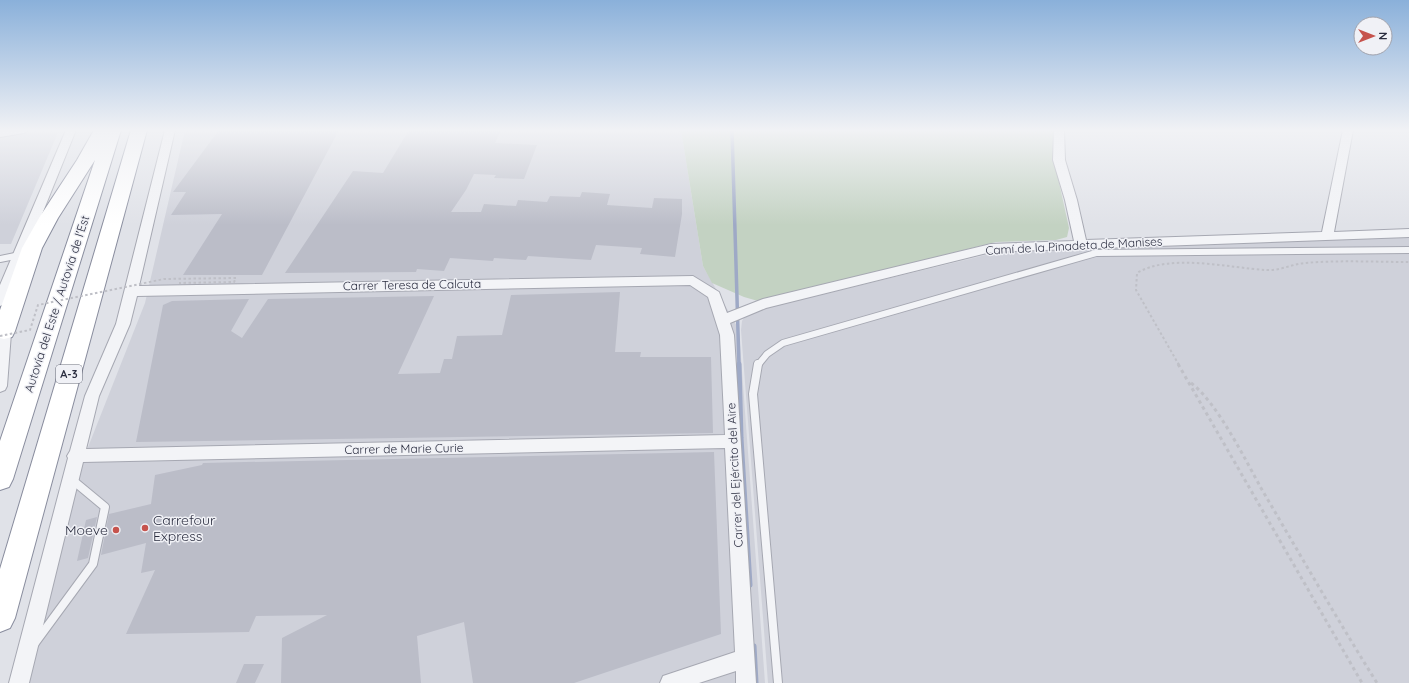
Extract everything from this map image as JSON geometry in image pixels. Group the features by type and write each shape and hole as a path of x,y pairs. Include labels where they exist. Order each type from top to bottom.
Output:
{"highway":[{"path":"2,334 32,248 51,213 85,162"},
{"name":"Autovía del Este / Autovia de l'Est","path":"0,479 104,162"},
{"name":"A-3","path":"0,618 130,162"}],"street":[{"path":"0,301 58,162"},
{"path":"19,683 75,456 92,396 123,324 162,162"},
{"path":"1060,162 1071,200 1081,244"},
{"path":"1327,236 1342,162"},
{"name":"Camí de la Pinadeta de Manises","path":"723,320 738,312 763,304 991,248 1409,233"},
{"name":"Carrer Teresa de Calcuta","path":"132,290 693,280"},
{"name":"Carrer del Ejército del Aire","path":"693,280 714,295 728,334 746,683"},
{"path":"0,386 2,334 7,286"},
{"name":"Carrer de Marie Curie","path":"75,456 733,441"},
{"path":"670,683 745,658"}],"lane":[{"path":"778,683 753,394 755,368 764,353 783,343 1096,253 1409,250"},
{"path":"0,259 20,255"},
{"path":"26,656 93,564 105,507 70,478"}],"path":[{"path":"1362,683 1136,290 1137,273 1146,266 1191,263 1217,264 1267,270 1281,269 1304,263 1409,262"},
{"path":"2,334 30,330 38,305 164,279 236,278 234,282 179,283"},
{"path":"1189,381 1202,391 1239,449 1335,615 1377,683"}],"shaded area":[{"path":"0,162 46,162 11,244 0,244"},
{"path":"178,162 686,162 703,266 739,330 765,683 29,683 79,470 145,303"},
{"path":"1409,237 1409,683 768,683 741,330 742,321 745,316 758,310 994,253"}],"green space":[{"path":"686,162 1055,162 1069,228 1067,237 1056,240 996,242 758,301 744,297 712,283 703,266"}],"building":[{"path":"195,162 322,162 262,275 183,275 222,214 171,215 186,192 173,192"},
{"path":"390,162 531,162 524,179 494,178 496,175 474,174 466,190 451,212 481,212 484,204 516,206 518,200 547,202 550,196 580,197 582,192 610,194 607,205 652,208 654,198 682,199 682,214 675,257 640,254 642,248 596,245 591,260 528,256 526,260 494,258 493,261 450,258 444,271 417,269 416,272 285,273 353,171 383,173"},
{"path":"620,292 615,352 641,352 640,357 711,357 713,433 136,442 163,305 172,301 249,299 231,331 242,338 268,299 434,296 398,374 440,373 444,359 452,359 457,336 502,335 511,295"},
{"path":"714,452 721,634 574,683 473,683 464,622 417,636 421,683 281,683 282,638 327,615 256,616 249,632 126,634 155,570 141,573 146,543 101,555 109,514 151,504 155,475 202,465 203,463"},
{"path":"97,517 88,558 77,561 86,520"},
{"path":"244,664 264,664 255,683 236,683"}],"waterway":[{"path":"733,162 739,365"},
{"path":"739,364 741,438 750,585"},
{"path":"754,646 756,683"}],"place":[{"name":"Carrefour Express","path":"145,528"},
{"name":"Moeve","path":"116,530"}]}
